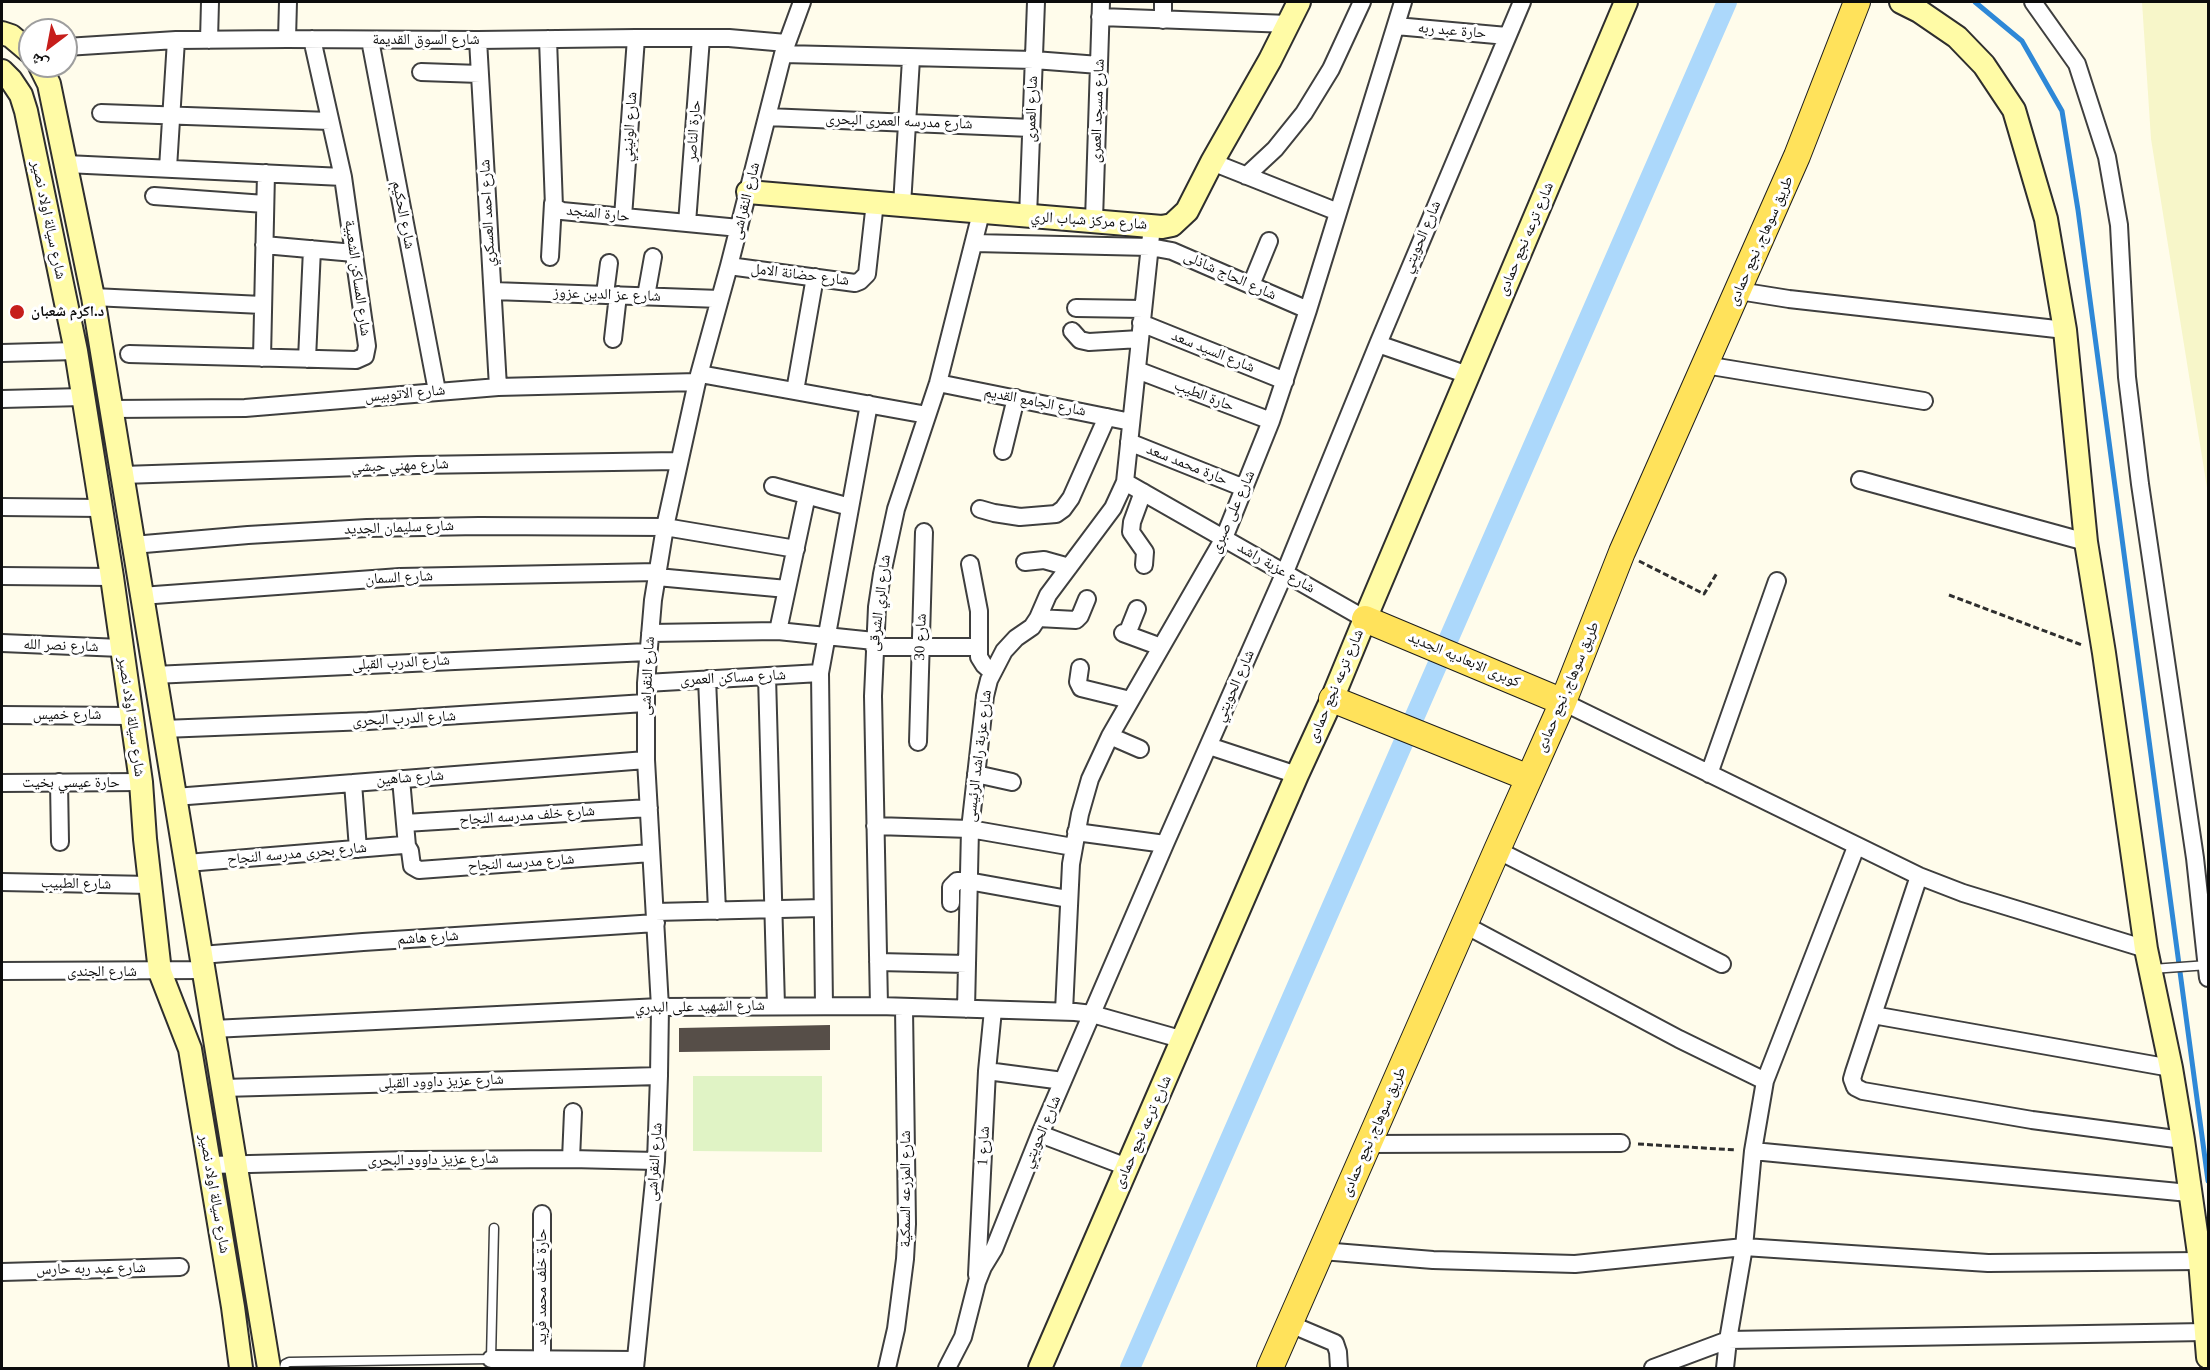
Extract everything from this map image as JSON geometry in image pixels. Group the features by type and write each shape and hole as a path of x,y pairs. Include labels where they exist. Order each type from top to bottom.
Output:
{"main road":[{"name":"طريق سوهاج, نجع حمادى","path":"1270,1368 1563,702 1622,552 1797,156 1857,2"},
{"name":"كوبرى الابعاديه الجديد","path":"1365,619 1563,702"},
{"path":"1332,699 1529,778"}],"street":[{"path":"209,40 210,2"},
{"path":"287,39 288,2"},
{"name":"شارع النقراشى","path":"636,1364 656,1161 659,1076 660,1007 646,760 645,703 657,575 678,461 699,378 784,48 802,2"},
{"name":"شارع العمرى","path":"1028,217 1036,2"},
{"path":"1162,2 1163,20"},
{"name":"شارع مركز شباب الري","path":"748,192 1028,217 1094,220 1151,237 1162,227 1172,225 1181,219 1187,211 1299,2"},
{"path":"1246,176 1275,148 1309,106 1331,69 1362,2"},
{"name":"شارع على صبرى","path":"1064,1011 1068,898 1074,840 1090,779 1130,700 1224,538 1285,381 1403,2"},
{"name":"شارع الحويتي","path":"947,1368 963,1337 977,1282 994,1249 1040,1134 1285,573 1378,344 1522,2"},
{"name":"شارع ترعه نجع حمادى","path":"1040,1368 1332,699 1626,2"},
{"path":"1901,2 1919,11 1957,37 1984,65 2014,110 2046,219 2065,330 2085,542 2183,1140 2200,1261 2208,1357"},
{"path":"2033,2 2077,64 2092,105 2109,169 2119,225 2127,377 2138,472 2195,858 2203,969"},
{"path":"1101,9 1163,20 1289,24"},
{"name":"شارع مسجد العمرى","path":"1094,220 1101,9"},
{"name":"حارة عبد ربه","path":"1396,26 1507,36"},
{"name":"شارع سيالة اولاد نصير","path":"2,33 18,42"},
{"name":"شارع الونيني","path":"623,217 636,38"},
{"name":"شارع السوق القديمة","path":"78,45 176,40 701,38 911,59 1034,60 1099,65"},
{"name":"حارة الناصر","path":"687,223 701,38"},
{"name":"شارع المساكن الشعبية","path":"129,354 356,360 365,356 367,346 343,177 312,39"},
{"name":"حارة المنجد","path":"548,39 554,207 562,211 739,228"},
{"path":"168,168 176,40"},
{"name":"شارع الحكيم","path":"370,40 437,391"},
{"name":"شارع احمد العسكري","path":"478,40 498,387"},
{"path":"902,205 911,59"},
{"name":"شارع سيالة اولاد نصير","path":"2,71 21,95 26,111 76,351 141,782 160,972 190,1049 233,1306 241,1368"},
{"path":"421,72 480,74"},
{"name":"شارع سيالة اولاد نصير","path":"46,78 49,84 93,297 269,1368"},
{"path":"101,113 330,121"},
{"name":"شارع مدرسه العمرى البحرى","path":"767,117 1031,128"},
{"path":"1212,162 1338,212"},
{"path":"66,164 343,177"},
{"path":"262,358 266,173"},
{"path":"154,196 265,204"},
{"name":"شارع حضانة الامل","path":"729,266 855,282 864,279 868,269 875,202"},
{"path":"550,257 553,203"},
{"name":"شارع الري الشرقى","path":"879,1006 873,696 874,644 882,574 888,541 903,488 938,383 981,213"},
{"name":"شارع الحاج شاذلى","path":"974,243 1151,237 1172,251 1308,310"},
{"name":"شارع عزبة راشد الرئيسى","path":"966,1009 970,829 985,696 992,672 1004,651 1016,638 1032,627 1048,595 1113,508 1125,482 1151,237"},
{"path":"1251,285 1269,241"},
{"path":"264,245 354,253"},
{"path":"307,359 312,249"},
{"path":"646,296 653,257"},
{"path":"609,263 613,339"},
{"path":"795,391 815,278"},
{"name":"شارع عز الدين عزوز","path":"493,291 720,299"},
{"path":"1739,291 1789,299 2065,330"},
{"path":"93,297 262,305"},
{"path":"1076,308 1141,324"},
{"path":"1072,331 1080,340 1089,342 1141,324"},
{"name":"شارع السيد سعد","path":"1141,324 1285,381"},
{"path":"1378,344 1468,375"},
{"path":"2,353 76,351"},
{"path":"1705,365 1924,401"},
{"name":"حارة الطيب","path":"1137,370 1271,421"},
{"name":"شارع الاتوبيس","path":"112,409 255,407 498,387 699,378 795,391 927,415"},
{"name":"شارع الجامع القديم","path":"938,383 1131,422"},
{"path":"2,399 83,397"},
{"path":"1004,452 1016,399"},
{"path":"824,1006 820,673 869,404"},
{"path":"980,508 994,513 1020,517 1056,514 1064,509 1107,417"},
{"name":"حارة محمد سعد","path":"1129,442 1244,488"},
{"name":"شارع مهني حبشي","path":"123,475 449,464 678,461"},
{"path":"1860,480 2085,542"},
{"name":"شارع عزبة راشد","path":"1125,482 1365,619"},
{"path":"774,486 850,507"},
{"path":"1143,492 1132,522 1131,532 1145,552 1144,565"},
{"path":"778,632 807,495"},
{"path":"2,507 101,508"},
{"name":"شارع سليمان الجديد","path":"133,545 368,528 665,527 796,549"},
{"name":"شارع 30","path":"918,742 924,531"},
{"path":"1025,562 1044,560 1069,567"},
{"path":"970,564 980,612 981,661 992,672"},
{"name":"شارع السمان","path":"141,596 400,577 657,575 787,589"},
{"path":"2,576 112,578"},
{"path":"1709,774 1777,581"},
{"path":"1038,618 1076,620 1087,599"},
{"path":"1137,609 1125,634 1161,647"},
{"path":"650,633 778,632 826,635 874,644 979,647"},
{"name":"شارع نصر الله","path":"2,643 121,648"},
{"name":"شارع الدرب القبلى","path":"154,675 648,652"},
{"path":"1080,668 1077,682 1081,688 1130,700"},
{"name":"شارع مساكن العمرى","path":"646,683 820,673"},
{"path":"767,676 776,1006"},
{"path":"707,679 717,910"},
{"path":"1563,702 1919,876 2153,962"},
{"name":"شارع الدرب البحرى","path":"163,729 368,721 645,703"},
{"name":"شارع خميس","path":"2,715 132,716"},
{"path":"1110,736 1140,749"},
{"path":"1209,746 1298,775"},
{"name":"شارع شاهين","path":"175,797 646,760"},
{"path":"976,774 1012,782"},
{"path":"401,779 407,846"},
{"path":"59,782 60,843"},
{"name":"حارة عيسي بخيت","path":"2,783 141,782"},
{"path":"353,783 358,849"},
{"name":"شارع خلف مدرسه النجاح","path":"405,823 649,808"},
{"path":"875,826 970,829 1074,840 1165,844"},
{"path":"145,839 182,836"},
{"name":"شارع بحرى مدرسه النجاح","path":"186,863 403,844 407,846"},
{"name":"شارع مدرسه النجاح","path":"407,846 412,866 423,870 651,853"},
{"path":"1725,1368 1744,1247 1753,1151 1765,1081 1856,847"},
{"path":"1497,850 1722,964"},
{"path":"1919,876 1852,1079 1856,1087 1863,1091 2032,1120 2183,1140"},
{"path":"951,903 951,887 957,881 1068,898"},
{"name":"شارع الطبيب","path":"2,882 150,885"},
{"name":"شارع هاشم","path":"202,963 387,940 655,918 717,910 822,908"},
{"path":"1464,925 1679,1039 1765,1081"},
{"path":"878,962 967,964"},
{"name":"شارع الجندى","path":"2,971 160,972 202,963"},
{"name":"شارع الشهيد على البدري","path":"213,1029 660,1007 879,1006 1064,1011 1092,1014 1184,1040"},
{"name":"شارع المزرعه السمكية","path":"887,1368 900,1306 906,1248 904,1008"},
{"name":"شارع 1","path":"977,1282 987,1071 993,1010"},
{"path":"1873,1015 2171,1068"},
{"path":"987,1071 1063,1081"},
{"name":"شارع عزيز داوود القبلى","path":"223,1088 659,1076"},
{"path":"570,1159 573,1112"},
{"path":"1040,1134 1127,1167"},
{"path":"1368,1144 1621,1143"},
{"path":"1753,1151 2190,1193"},
{"name":"شارع عزيز داوود البحرى","path":"210,1165 570,1159 656,1161"},
{"name":"حارة خلف محمد فريد","path":"534,1363 542,1214"},
{"path":"1322,1251 1433,1260 1575,1264 1744,1247 1988,1263 2200,1261"},
{"name":"شارع عبد ربه حارس","path":"2,1272 180,1267"},
{"path":"233,1306 259,1303"},
{"path":"1290,1324 1335,1343 1338,1352 1338,1368"},
{"path":"1653,1368 1728,1340 2205,1332"},
{"path":"491,1359 534,1363 636,1364"}],"lane":[{"path":"2153,962 2203,969"},
{"path":"284,1368 285,1364 290,1362 491,1359 494,1227"}],"path":[{"path":"1622,552 1704,594 1717,573"},
{"path":"1949,595 2104,653"},
{"path":"1621,1143 1753,1151"}],"green space":[{"path":"2142,2 2208,2 2208,494 2151,139"},
{"path":"693,1076 822,1076 822,1152 693,1151"}],"building":[{"path":"830,1025 830,1050 679,1052 679,1028"}],"waterway":[{"path":"1130,1368 1727,2"},
{"path":"1975,2 2022,41 2062,111 2078,210 2208,1181"}],"place":[{"name":"د.اكرم شعبان","path":"17,312"}]}
